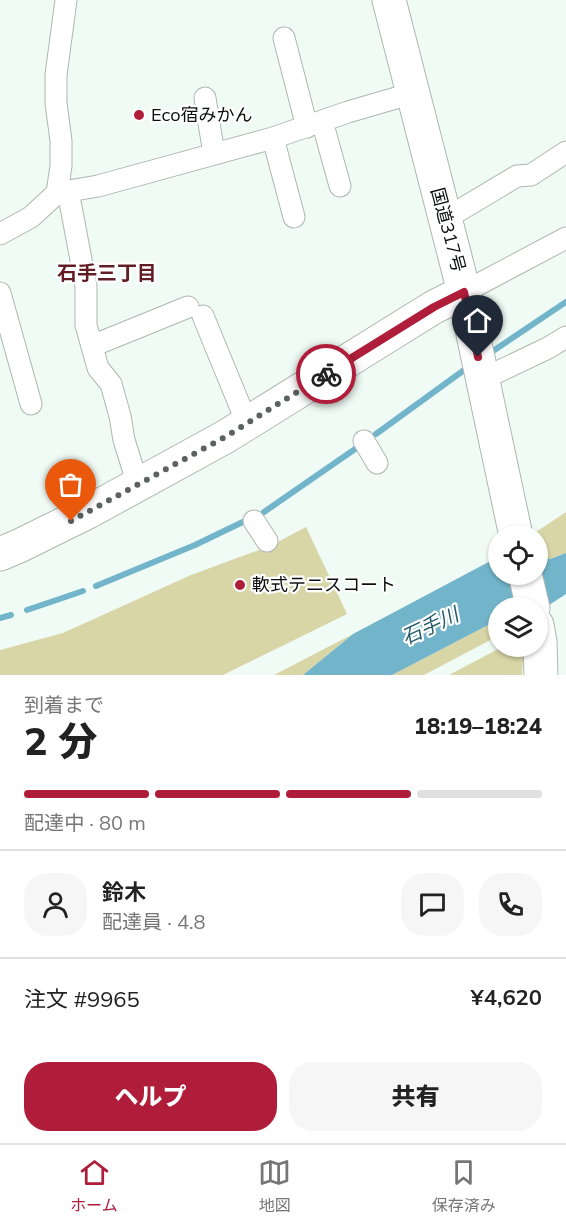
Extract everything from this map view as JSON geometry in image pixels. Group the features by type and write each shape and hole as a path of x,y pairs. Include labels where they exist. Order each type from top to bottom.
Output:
{"main road":[{"name":"国道317号","path":"0,554 88,512 225,437 434,307 464,292 389,0"},
{"path":"464,292 513,523"},
{"path":"539,657 541,675"}],"street":[{"path":"66,0 56,75 62,192 86,286 86,325 98,368 111,384 124,440 138,485"},
{"path":"284,38 314,124 340,186"},
{"path":"0,234 31,217 62,192 98,186 273,138 348,112 413,93"},
{"path":"205,98 214,154"},
{"path":"273,138 294,217"},
{"path":"445,219 517,176 531,175 566,152"},
{"path":"464,292 566,238"},
{"path":"0,293 31,404"},
{"path":"92,346 196,312 247,423"},
{"path":"483,379 566,337"},
{"path":"364,441 377,463"},
{"path":"254,521 267,542"}],"shaded area":[{"path":"566,512 566,553 550,559 548,559 546,525"},
{"path":"306,527 347,614 223,675 0,675 0,650 63,633 191,575 272,545"},
{"path":"488,625 488,641 424,675 392,675"},
{"path":"353,634 303,675 274,675"},
{"path":"488,654 488,657 523,657 522,675 449,675"}],"water":[{"name":"石手川","path":"566,553 566,594 548,606 548,597 488,597 488,625 392,675 303,675 353,634 488,562 488,585 548,585 548,559"}],"waterway":[{"path":"487,355 566,302"},
{"path":"376,434 471,365"},
{"path":"264,512 358,447"},
{"path":"96,586 195,545 249,519"},
{"path":"27,610 83,591"},
{"path":"0,618 11,615"}],"way so far":[{"path":"71,521 225,437 326,374"}],"place":[{"name":"Eco宿みかん","path":"139,115"},
{"name":"軟式テニスコート","path":"240,585"}],"district":[{"name":"石手三丁目","path":"107,273"}],"route":[{"path":"326,374 434,307 464,292 478,357"}]}
